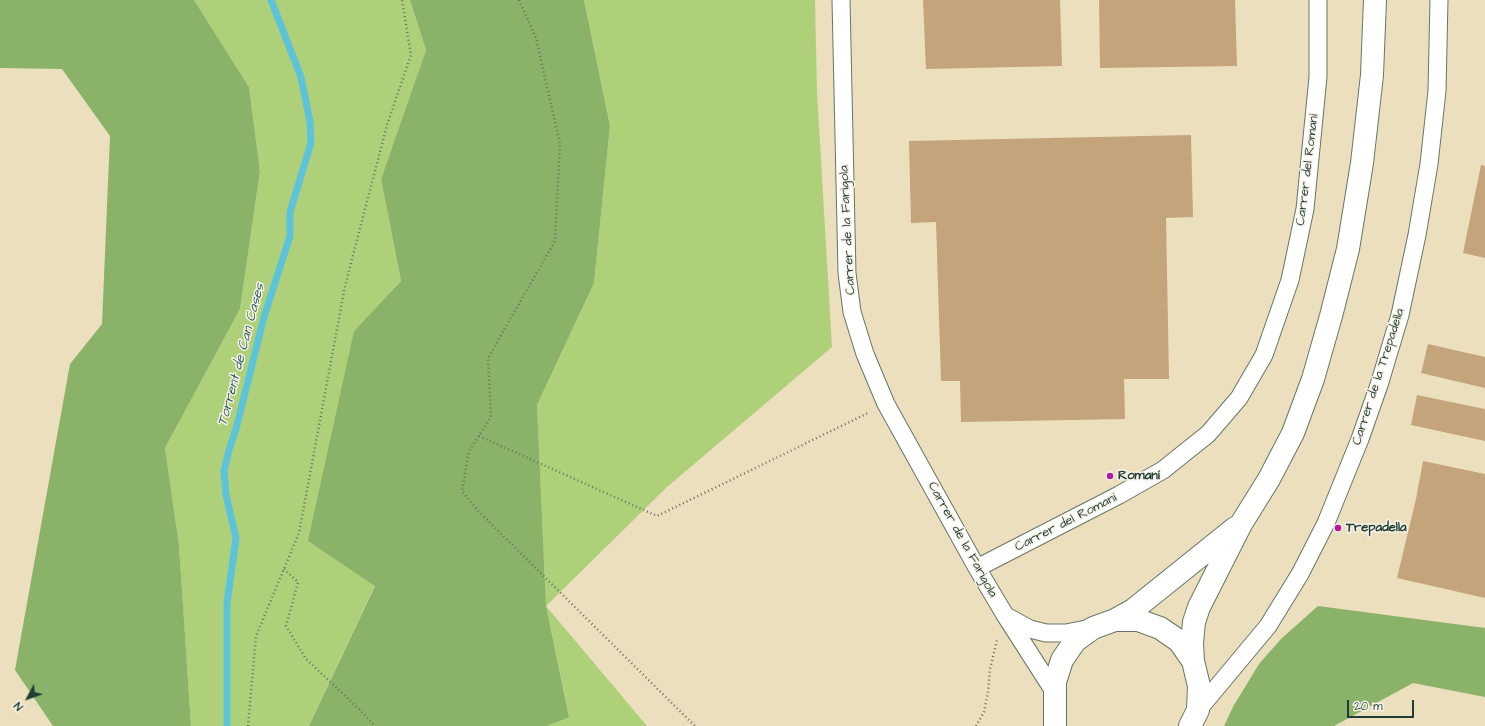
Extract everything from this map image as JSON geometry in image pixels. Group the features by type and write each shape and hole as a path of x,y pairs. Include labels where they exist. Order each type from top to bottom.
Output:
{"street":[{"name":"Carrer de la Farigola","path":"841,0 847,273 852,312 865,354 886,404 977,568 1005,615 1055,708"},
{"name":"Carrer del Romaní","path":"977,568 1119,496 1163,470 1208,434 1239,398 1264,355 1290,280 1305,209 1318,77 1318,0"},
{"path":"1194,718 1199,686 1193,661 1192,643 1194,622 1199,607 1241,524 1269,479 1293,433 1313,379 1348,249 1362,163 1372,74 1375,0"},
{"name":"Carrer de la Trepadella","path":"1194,718 1268,626 1300,574 1326,523 1360,439 1379,385 1400,315 1422,204 1437,91 1439,0"},
{"path":"1063,726 1055,708 1055,682 1062,660 1075,641 1093,628 1115,620 1134,610 1241,524"},
{"name":"Carrer de la Farigola","path":"1005,615 1030,629 1046,633 1066,633 1093,628"},
{"path":"1115,620 1138,620 1160,628 1178,641 1193,661"}],"path":[{"path":"248,726 256,636 299,533 345,286 387,125 411,55 402,0"},
{"path":"519,0 536,38 560,144 555,241 488,358 491,417 469,451 462,491 478,511 695,726"},
{"path":"479,436 657,516 886,404"},
{"path":"284,569 298,582 286,626 306,659 375,726"},
{"path":"976,726 984,712 993,653 1005,615"}],"green space":[{"path":"0,0 194,0 249,87 260,171 240,309 165,448 179,545 191,726 53,726 15,670 70,364 102,324 110,136 62,69 0,68"},
{"path":"194,0 410,0 426,50 381,179 401,281 354,331 375,585 309,726 191,726 179,545 165,448 240,309 260,171 249,87"},
{"path":"410,0 584,0 610,126 594,283 537,405 546,606 569,717 547,726 309,726 375,586 308,541 354,331 401,281 381,179 426,50"},
{"path":"584,0 815,0 817,92 832,347 667,487 546,606 537,405 594,283 610,126"},
{"path":"546,606 647,726 547,726 569,716"},
{"path":"1318,606 1485,628 1485,697 1413,683 1334,726 1224,726 1234,705 1259,664 1281,639"}],"building":[{"path":"923,0 1060,0 1062,66 926,69"},
{"path":"1099,0 1235,0 1237,66 1100,68"},
{"path":"1191,135 1193,217 1166,218 1169,379 1124,379 1125,419 961,422 960,381 941,381 936,222 911,223 909,141"},
{"path":"1481,165 1485,166 1485,258 1463,253"},
{"path":"1428,344 1485,357 1485,388 1421,373"},
{"path":"1417,395 1485,409 1485,441 1411,425"},
{"path":"1423,461 1485,474 1485,598 1397,578 1416,499"}],"waterway":[{"name":"Torrent de Can Cases","path":"227,726 227,603 236,538 226,495 224,471 264,317 290,236 290,212 311,143 310,122 301,77 271,0"}],"place":[{"name":"Romaní","path":"1110,476"},
{"name":"Trepadella","path":"1338,528"}]}
